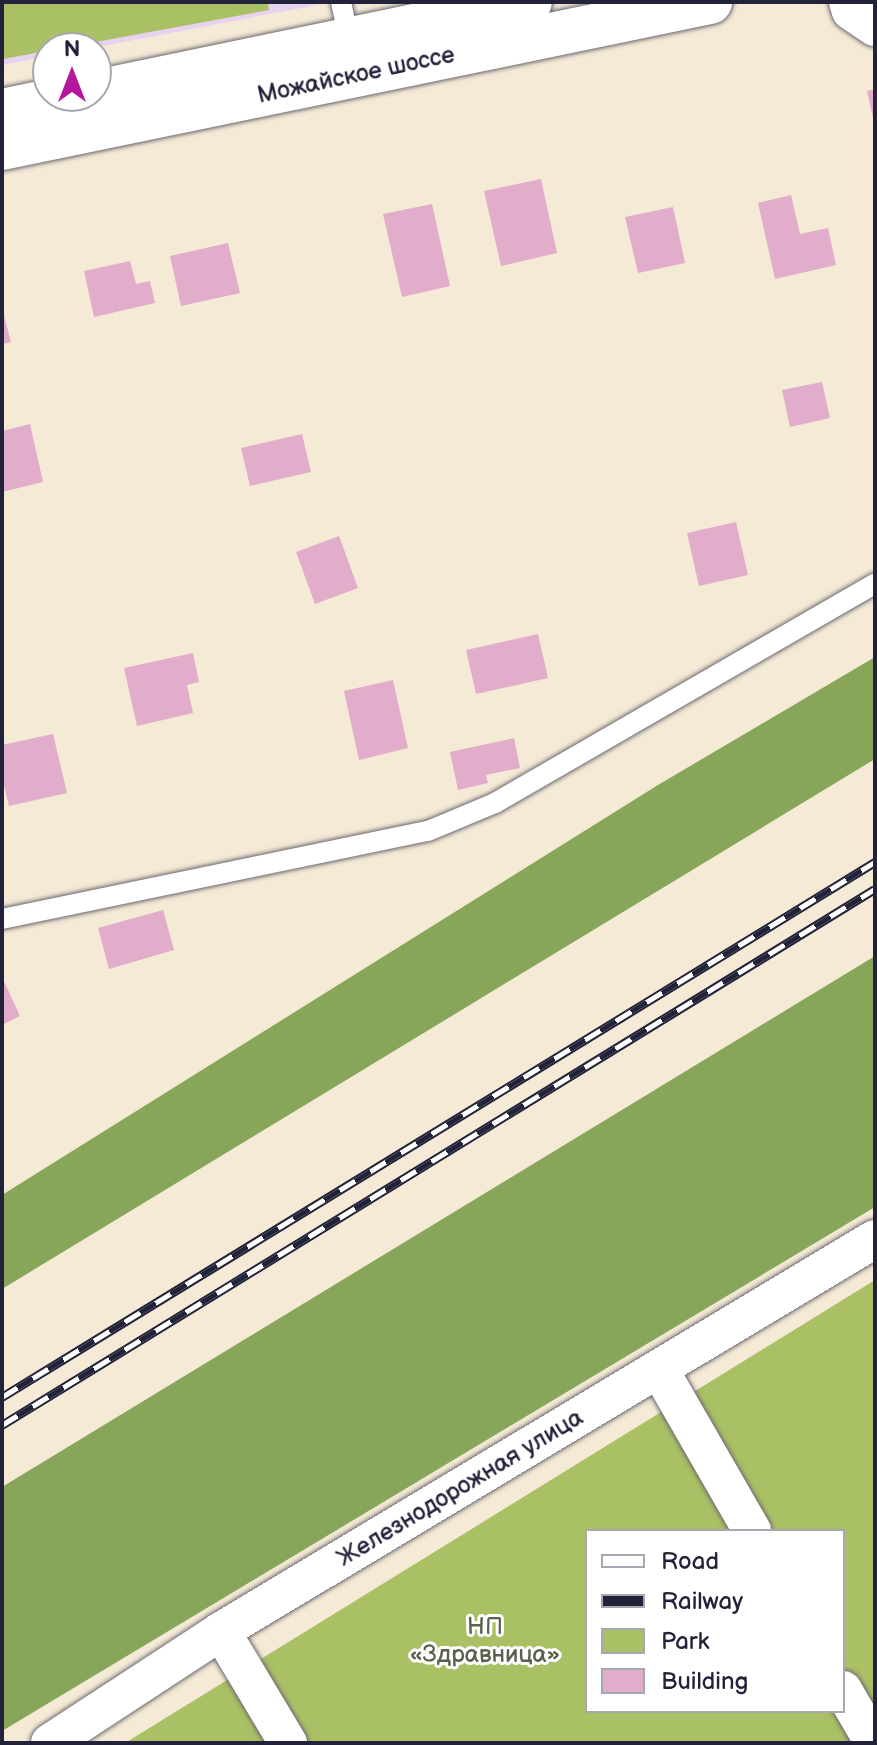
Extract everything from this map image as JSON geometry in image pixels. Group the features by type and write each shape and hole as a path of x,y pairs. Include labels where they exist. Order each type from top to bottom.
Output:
{"main road":[{"name":"Можайское шоссе","path":"112,87 345,21 530,2"},
{"name":"Можайское шоссе","path":"2,148 710,2"},
{"path":"2,111 32,105"}],"street":[{"path":"848,2 851,11 875,27"},
{"name":"Железнодорожная улица","path":"50,1743 221,1631 875,1239"},
{"path":"659,1369 751,1529"},
{"path":"221,1631 288,1743"},
{"path":"845,1693 874,1743"}],"lane":[{"path":"2,919 428,831 495,803 875,584"}],"shaded area":[{"path":"2,2 333,2 112,44 112,32 32,32 32,59 2,65"}],"green space":[{"path":"2,2 268,2 269,10 112,39 112,32 32,32 32,54 3,59"},
{"path":"875,657 875,759 2,1289 2,1195 658,785"},
{"path":"875,956 875,1207 2,1731 2,1487"},
{"name":"НП «Здравница»","path":"875,1280 875,1743 125,1743"}],"building":[{"path":"875,89 875,122 874,122 867,91"},
{"path":"541,179 557,253 501,266 484,191"},
{"path":"791,195 800,234 828,228 836,265 775,279 758,203"},
{"path":"432,204 450,286 402,297 383,214"},
{"path":"673,207 685,263 638,273 625,217"},
{"path":"228,243 240,293 181,306 170,256"},
{"path":"130,261 136,284 150,281 155,303 94,317 84,271"},
{"path":"2,308 11,342 2,344"},
{"path":"822,382 830,418 790,427 782,390"},
{"path":"30,424 43,482 2,492 2,431"},
{"path":"302,434 311,472 250,486 241,448"},
{"path":"736,522 748,575 699,586 687,533"},
{"path":"339,536 358,588 315,604 296,552"},
{"path":"538,634 548,678 476,694 466,650"},
{"path":"193,653 199,682 187,685 193,713 137,726 124,668"},
{"path":"393,680 408,748 359,760 344,691"},
{"path":"53,734 67,793 9,806 2,777 2,745"},
{"path":"514,738 520,768 486,775 488,783 458,790 450,752"},
{"path":"163,910 174,950 109,969 98,928"},
{"path":"2,977 20,1016 2,1025"}],"railway":[{"path":"2,1397 875,862"},
{"path":"2,1425 875,889"}]}
